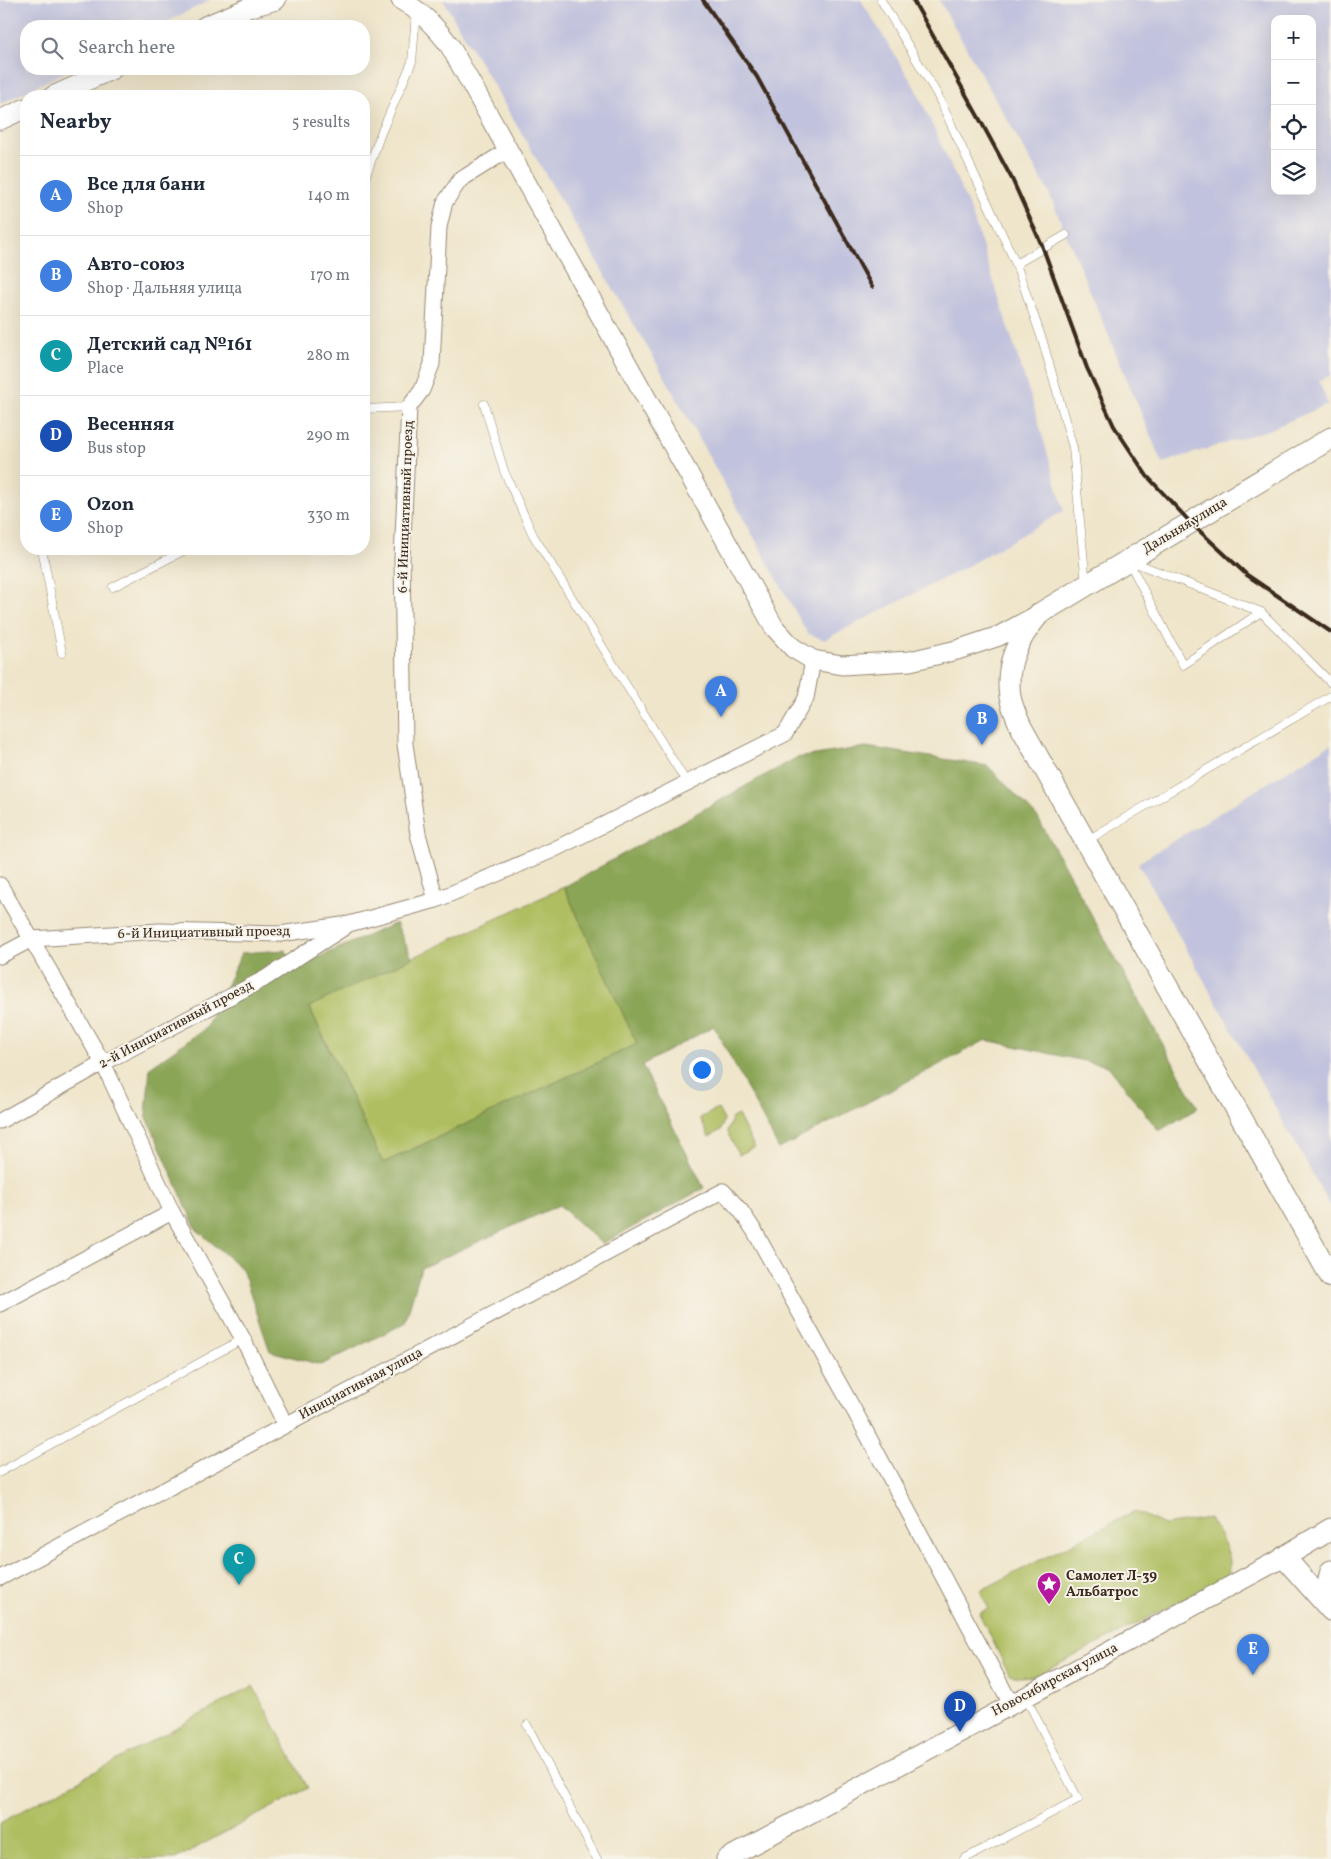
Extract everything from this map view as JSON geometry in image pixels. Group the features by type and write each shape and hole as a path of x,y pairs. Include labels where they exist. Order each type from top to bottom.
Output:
{"main road":[{"name":"Дальняя улица","path":"1331,438 1039,614 1023,633 1014,651 1010,671 1010,698 1021,727 1331,1277"},
{"name":"Новосибирская улица","path":"1284,1557 1331,1529"},
{"path":"1284,1557 1331,1610"},
{"path":"1331,1571 1329,1579 1331,1606"}],"street":[{"path":"219,20 248,8 276,0"},
{"path":"409,3 434,25 450,46 774,627 792,648 813,660 842,665 910,661 957,650 999,636 1039,614"},
{"path":"66,90 99,75"},
{"path":"0,120 20,111"},
{"name":"6-й Инициативный проезд","path":"436,900 418,834 405,744 402,559 409,407 422,390 432,364 438,227 445,202 460,180 508,150"},
{"name":"6-й Инициативный проезд","path":"32,939 159,931 280,934 349,924 436,900 553,850 785,734 806,698 813,660"},
{"path":"0,885 103,1063 172,1212 242,1339 285,1424"},
{"name":"2-й Инициативный проезд","path":"0,1121 103,1063 264,979 349,924"},
{"path":"0,956 32,939"},
{"name":"Инициативная улица","path":"0,1578 723,1191 741,1211 755,1232 1018,1700"},
{"path":"0,1304 172,1212"},
{"name":"Новосибирская улица","path":"726,1859 1284,1557"}],"lane":[{"path":"881,0 937,94 1016,264 1043,342 1073,448 1086,586"},
{"path":"370,164 381,133 412,62 409,3"},
{"path":"1016,264 1066,235"},
{"path":"484,404 504,471 533,535 687,783"},
{"path":"370,409 409,407"},
{"path":"43,555 62,653"},
{"path":"113,587 175,555"},
{"path":"1128,560 1183,665 1261,612"},
{"path":"1128,560 1261,612 1331,683"},
{"path":"1085,842 1331,696"},
{"path":"0,1472 242,1339"},
{"path":"964,1859 1078,1799 1018,1700"},
{"path":"527,1725 596,1859"}],"shaded area":[{"path":"0,0 211,0 170,20 20,20 20,75 59,75 28,90 20,90 20,94 0,104"},
{"path":"443,0 861,0 917,91 971,211 1037,417 1064,511 962,569 824,640 807,633 662,372"},
{"path":"939,0 1331,0 1331,375 1319,381 1328,404 1271,429 1162,463 1048,191"},
{"path":"1331,744 1331,1207 1138,863"}],"green space":[{"path":"866,747 988,766 1038,818 1198,1108 1159,1131 1108,1066 986,1040 779,1149 714,1026 642,1065 704,1188 602,1244 559,1205 421,1268 405,1323 321,1365 270,1351 242,1269 196,1229 146,1115 150,1067 206,1028 242,953 285,950 296,967 396,923 412,958 309,1007 383,1163 637,1044 564,887 796,758"},
{"path":"564,887 638,1044 383,1163 309,1006"},
{"path":"718,1109 724,1120 721,1130 709,1137 700,1118"},
{"path":"738,1115 754,1147 739,1155 727,1132 732,1118"},
{"path":"1135,1511 1163,1525 1210,1518 1228,1554 1230,1569 1228,1576 1036,1676 1018,1677 1009,1674 979,1613 989,1609 980,1591"},
{"path":"253,1686 308,1788 175,1859 0,1859 0,1823"}],"railway":[{"path":"703,0 757,77 872,287"},
{"path":"913,0 1012,179 1043,248 1087,368 1114,426 1147,476 1191,523 1247,575 1331,632"}],"place":[{"name":"Все для бани","path":"721,717"},
{"name":"Авто-союз","path":"982,745"},
{"name":"Детский сад №161","path":"239,1585"},
{"name":"Самолет Л-39 Альбатрос","path":"1049,1605"},
{"name":"Ozon","path":"1253,1675"},
{"name":"Весенняя","path":"960,1732"}]}
